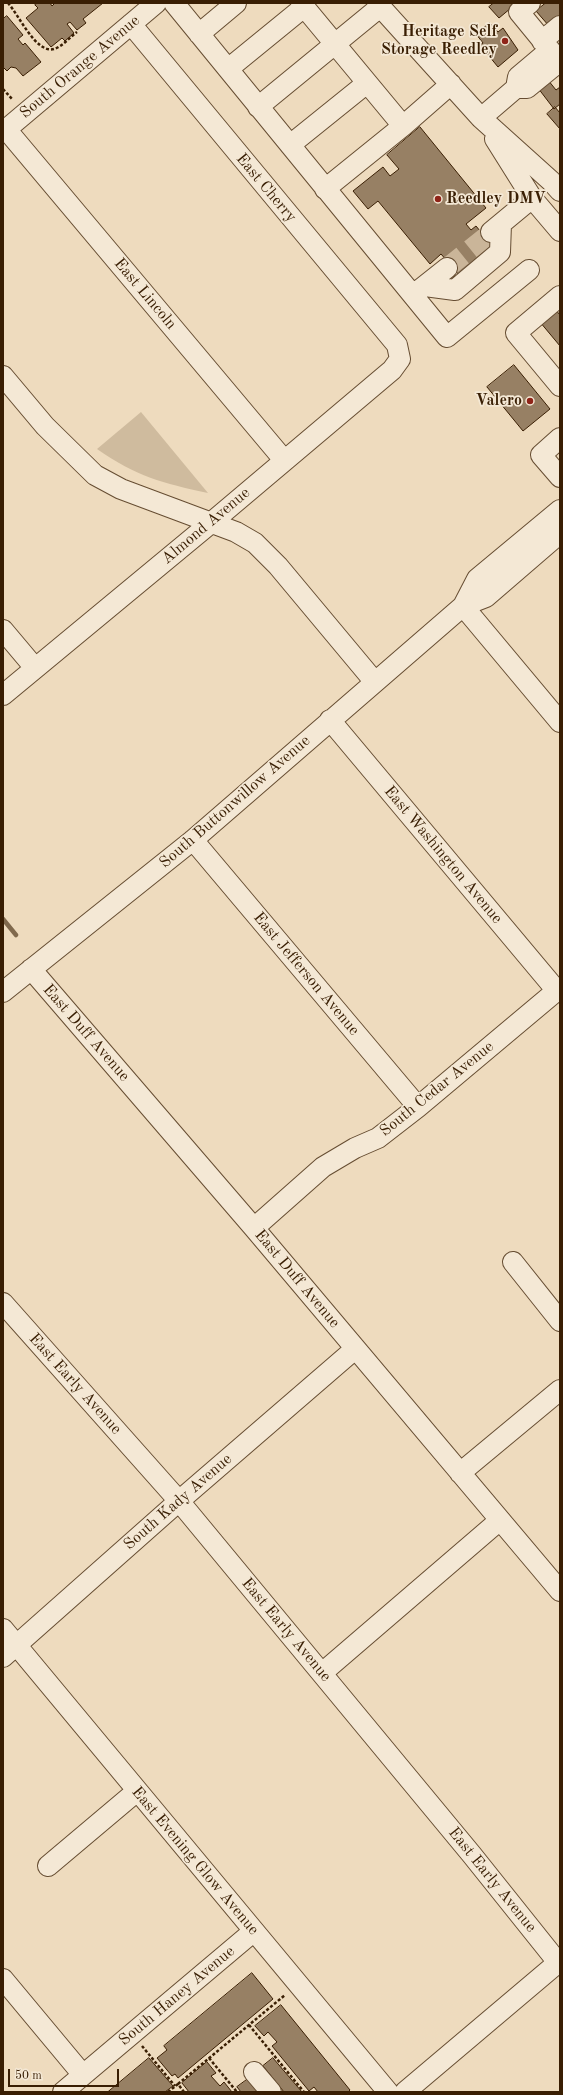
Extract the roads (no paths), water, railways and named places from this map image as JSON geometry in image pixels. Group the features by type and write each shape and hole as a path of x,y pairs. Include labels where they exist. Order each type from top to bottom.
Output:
{"street":[{"name":"South Orange Avenue","path":"4,130 156,3"},
{"path":"174,3 325,189 418,291 447,338 529,270"},
{"path":"199,34 236,3"},
{"path":"530,3 519,12 554,55"},
{"path":"228,69 302,5 402,126"},
{"path":"258,107 335,44 378,5 481,118 551,181 560,192"},
{"name":"East Cherry","path":"131,24 397,345 400,352"},
{"path":"481,118 516,88 518,77 554,55 560,26"},
{"path":"290,145 367,83"},
{"path":"325,189 451,84"},
{"path":"481,118 532,198 560,231"},
{"name":"East Lincoln","path":"4,130 284,460"},
{"path":"418,291 455,290 500,252 494,230 532,198"},
{"path":"418,291 447,268"},
{"path":"560,296 516,333 553,365 560,386"},
{"name":"Almond Avenue","path":"3,695 212,522 392,370 400,359 400,352"},
{"path":"3,376 45,426 95,474 122,489 212,522 236,532 254,543 278,566 374,681"},
{"path":"560,438 541,454 560,477"},
{"name":"South Buttonwillow Avenue","path":"462,606 477,579 560,510"},
{"name":"South Buttonwillow Avenue","path":"3,992 193,840 462,606 486,597 560,533"},
{"path":"462,606 560,722"},
{"path":"3,630 35,668"},
{"name":"East Washington Avenue","path":"330,720 558,989"},
{"name":"East Jefferson Avenue","path":"193,840 418,1107"},
{"name":"East Duff Avenue","path":"31,969 254,1228 560,1591"},
{"name":"South Cedar Avenue","path":"254,1228 323,1167 355,1148 378,1138 418,1107 558,989"},
{"path":"513,1262 560,1321"},
{"name":"East Early Avenue","path":"3,1303 179,1501 472,1855 559,1963"},
{"name":"South Kady Avenue","path":"10,1651 179,1501 355,1349"},
{"path":"460,1473 560,1390"},
{"path":"322,1673 500,1520"},
{"name":"East Evening Glow Avenue","path":"3,1629 10,1651 137,1791 388,2092"},
{"path":"48,1866 137,1791"},
{"name":"South Haney Avenue","path":"63,2092 254,1931"},
{"path":"405,2092 559,1963"},
{"path":"3,1979 83,2075"},
{"path":"254,2072 270,2092"}],"waterway":[{"path":"3,919 16,935"}],"tunnel":[{"path":"447,268 487,236"}],"place":[{"name":"Heritage Self Storage Reedley","path":"505,41"},
{"name":"Reedley DMV","path":"438,199"},
{"name":"Valero","path":"530,401"}]}
